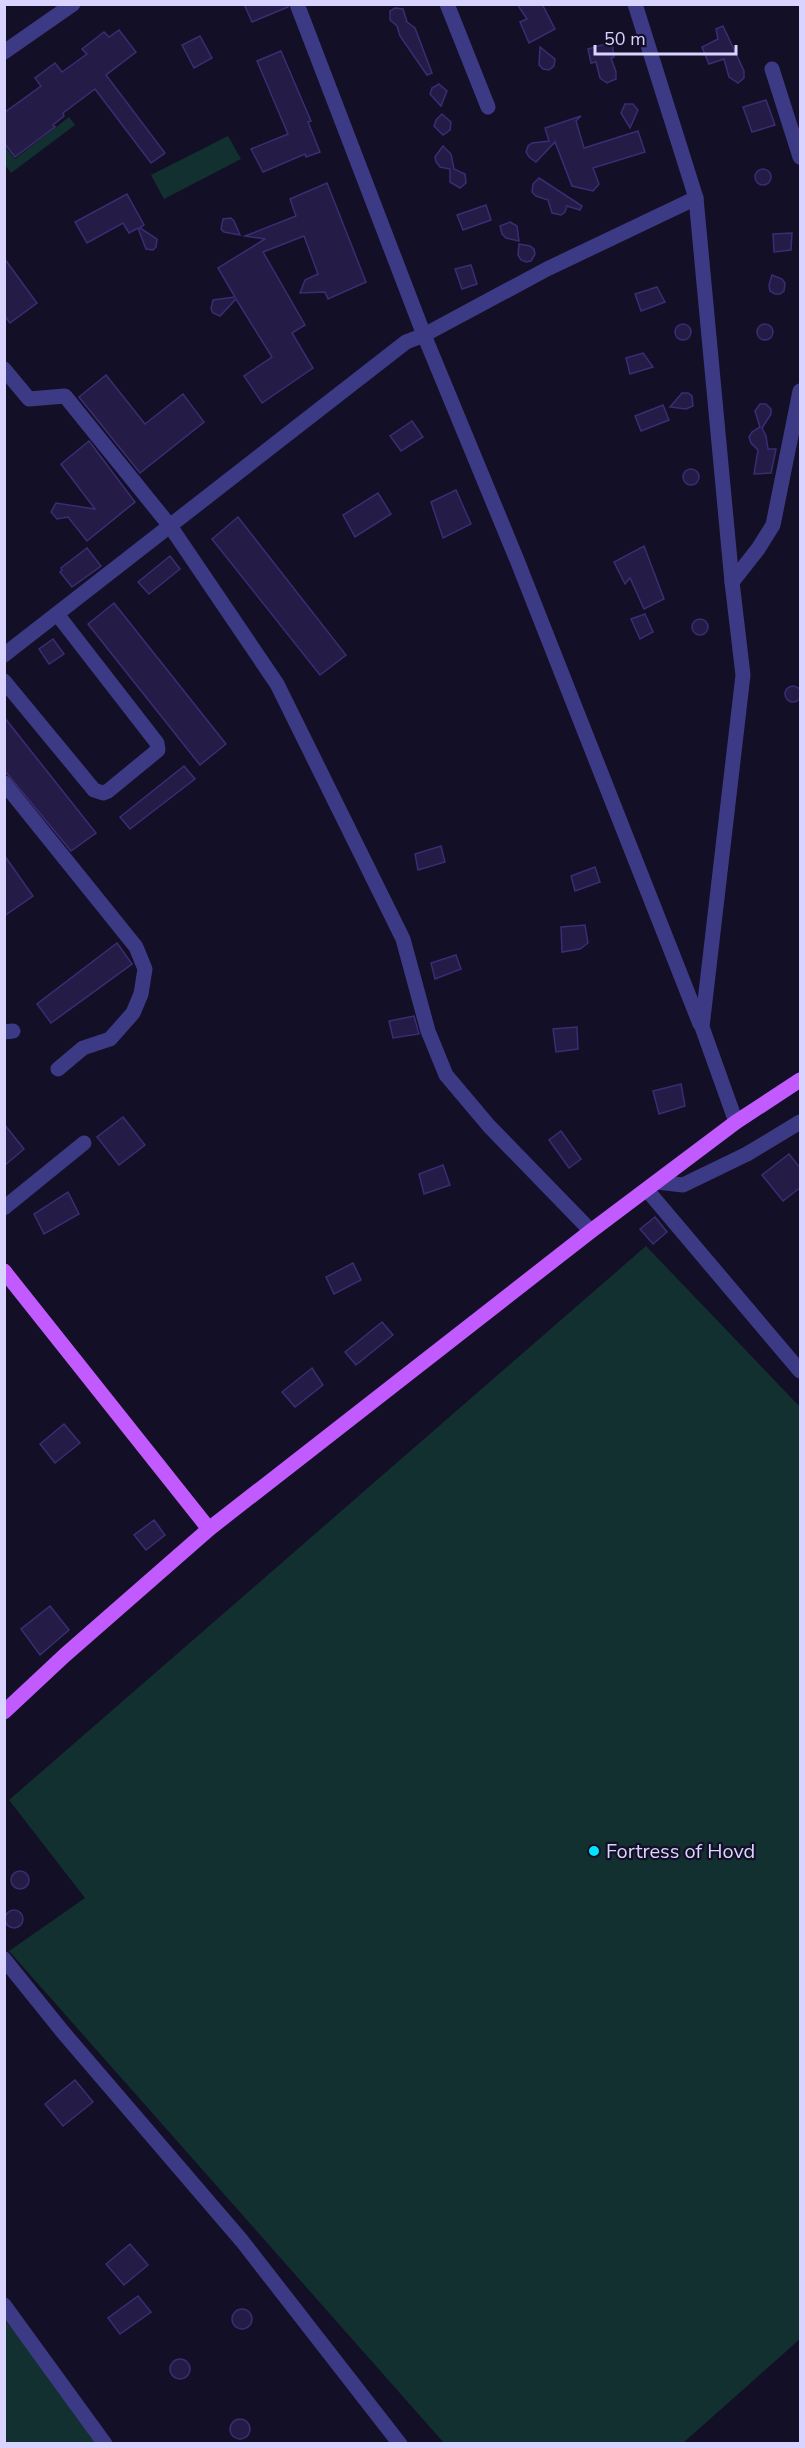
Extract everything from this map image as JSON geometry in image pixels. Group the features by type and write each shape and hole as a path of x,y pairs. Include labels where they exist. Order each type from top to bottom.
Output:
{"main road":[{"path":"4,1712 64,1655 209,1529 591,1231 736,1122 801,1080"},
{"path":"4,1271 209,1529"}],"street":[{"path":"4,52 73,4"},
{"path":"297,4 424,335 521,571 702,1027 736,1122"},
{"path":"447,4 488,107"},
{"path":"635,4 696,198 732,582 743,675 702,1027"},
{"path":"772,69 801,157"},
{"path":"4,655 406,342 424,335 547,269 696,198"},
{"path":"4,369 29,399 65,396 170,526 277,684 403,939 428,1031 446,1075 489,1126 591,1231"},
{"path":"732,582 758,549 773,525 801,391"},
{"path":"4,681 94,790 103,793 108,791 158,750 157,743 57,614"},
{"path":"4,783 136,947 145,969 141,994 133,1013 110,1039 83,1048 58,1069"},
{"path":"652,1186 682,1185 747,1154 801,1122"},
{"path":"4,1208 84,1143"},
{"path":"652,1186 801,1371"},
{"path":"4,1959 62,2031 242,2241 400,2444"},
{"path":"4,2305 105,2444"}],"green space":[{"path":"69,117 75,125 11,173 5,165 5,147 15,159"},
{"path":"228,136 241,159 164,199 151,175"},
{"path":"646,1246 800,1407 800,2339 683,2443 444,2443 9,1951 85,1898 9,1800"},
{"path":"5,2320 102,2443 5,2443"}],"building":[{"path":"244,4 288,4 288,7 252,22"},
{"path":"517,4 542,4 555,29 529,43 520,22 527,19"},
{"path":"395,8 403,9 407,22 415,28 432,73 427,75 400,36 397,26 390,20 390,11"},
{"path":"723,26 744,71 744,78 738,83 729,77 724,59 709,64 702,47 718,39 716,29"},
{"path":"119,30 136,52 106,75 165,153 151,163 95,89 63,113 64,116 53,125 55,127 15,157 4,143 4,113 41,86 35,78 55,63 62,72 87,54 82,49 104,32 109,37"},
{"path":"200,36 212,58 194,68 182,45"},
{"path":"612,42 614,57 611,58 616,79 607,83 600,78 596,62 591,63 588,49"},
{"path":"540,47 555,59 554,66 549,70 539,65"},
{"path":"281,51 311,121 308,122 320,152 306,157 305,154 263,172 251,149 288,134 257,61"},
{"path":"439,84 447,91 441,106 430,94 432,88"},
{"path":"766,100 775,125 752,132 743,107"},
{"path":"625,104 633,104 638,110 630,128 621,113"},
{"path":"442,114 451,122 450,130 443,135 434,126"},
{"path":"581,116 576,121 584,148 638,131 645,152 593,168 599,184 593,191 572,186 555,142 536,162 526,152 532,143 549,141 545,128"},
{"path":"443,146 451,154 454,169 465,174 466,183 460,188 450,182 450,169 440,167 436,162 435,157"},
{"path":"760,169 766,169 771,177 769,183 760,185 755,180 755,174"},
{"path":"539,178 582,206 580,210 567,206 561,215 552,213 548,200 532,192 533,184"},
{"path":"327,183 366,282 328,299 325,292 300,293 305,280 318,274 304,236 263,252 305,325 292,333 313,368 262,403 244,376 272,357 236,299 220,316 213,313 211,309 213,300 235,297 218,268 265,239 245,236 296,216 290,199"},
{"path":"127,194 144,225 140,228 157,239 156,247 153,250 146,249 138,228 129,233 123,223 87,243 75,222"},
{"path":"486,205 491,220 463,230 457,215"},
{"path":"231,218 240,235 224,232 221,229 223,219"},
{"path":"510,222 517,226 519,241 506,238 502,234 500,226"},
{"path":"792,233 791,250 774,252 773,234"},
{"path":"519,244 534,249 535,254 531,261 521,260 518,255"},
{"path":"4,258 37,303 10,323 4,315"},
{"path":"471,265 477,284 462,289 455,269"},
{"path":"772,275 782,279 785,283 784,291 780,294 770,291"},
{"path":"657,287 665,302 641,311 635,294"},
{"path":"680,324 686,324 691,332 689,338 680,340 675,335 675,329"},
{"path":"762,324 768,324 773,332 771,338 762,340 757,335 757,329"},
{"path":"643,353 653,367 630,374 626,358"},
{"path":"106,375 145,424 183,394 204,422 140,473 79,397"},
{"path":"682,393 692,396 693,406 686,409 670,407"},
{"path":"760,404 766,404 771,409 771,414 762,428 768,449 776,449 771,473 754,474 758,450 749,437 760,427 755,411"},
{"path":"663,405 669,420 641,431 635,416"},
{"path":"412,421 423,437 401,451 390,436"},
{"path":"89,441 135,502 87,541 68,517 57,519 51,512 56,503 95,509 61,464"},
{"path":"688,469 694,469 699,477 697,483 688,485 683,480 683,474"},
{"path":"456,490 471,524 443,538 431,502"},
{"path":"378,493 391,514 355,537 343,515"},
{"path":"238,517 346,655 320,675 212,539"},
{"path":"644,546 664,599 644,609 630,578 625,584 614,562"},
{"path":"87,548 101,566 72,587 60,572 61,568"},
{"path":"170,556 180,569 149,594 138,582"},
{"path":"114,603 226,744 200,765 88,624"},
{"path":"645,614 653,632 640,639 631,619"},
{"path":"697,619 703,619 708,627 706,633 697,635 692,630 692,624"},
{"path":"53,639 64,654 49,664 39,649"},
{"path":"790,686 796,686 801,694 799,700 790,702 785,697 785,691"},
{"path":"4,717 96,833 71,851 4,770"},
{"path":"184,766 195,779 130,829 120,817"},
{"path":"441,846 445,862 418,870 415,854"},
{"path":"4,855 33,896 4,916"},
{"path":"595,867 600,882 575,891 571,876"},
{"path":"585,925 588,943 580,949 562,952 561,927"},
{"path":"117,943 132,964 51,1023 37,1004"},
{"path":"456,955 461,969 435,979 431,963"},
{"path":"414,1016 419,1034 393,1038 389,1021"},
{"path":"577,1027 578,1049 556,1052 553,1029"},
{"path":"681,1084 685,1106 659,1114 653,1091"},
{"path":"123,1117 145,1145 119,1165 97,1137"},
{"path":"4,1124 24,1149 4,1166"},
{"path":"561,1131 581,1159 569,1168 549,1140"},
{"path":"789,1154 801,1169 801,1187 783,1201 762,1175"},
{"path":"443,1165 450,1185 424,1194 419,1174"},
{"path":"68,1192 79,1214 44,1234 34,1214"},
{"path":"655,1217 667,1232 653,1244 640,1229"},
{"path":"353,1263 361,1280 334,1294 326,1277"},
{"path":"382,1322 393,1335 356,1365 345,1352"},
{"path":"312,1368 323,1385 295,1407 282,1392"},
{"path":"64,1424 80,1443 55,1463 40,1444"},
{"path":"154,1520 165,1535 146,1550 134,1535"},
{"path":"50,1606 69,1630 40,1655 21,1629"},
{"path":"16,1871 24,1871 29,1876 27,1887 16,1889 11,1884 11,1876"},
{"path":"10,1910 18,1910 23,1915 21,1926 10,1928 5,1923 5,1915"},
{"path":"75,2080 93,2102 63,2126 45,2104"},
{"path":"130,2244 148,2265 124,2285 106,2264"},
{"path":"138,2296 151,2312 120,2334 108,2318"},
{"path":"242,2309 249,2312 252,2319 249,2326 242,2329 235,2326 232,2319 235,2312"},
{"path":"180,2359 187,2362 190,2369 187,2376 180,2379 173,2376 170,2369 173,2362"},
{"path":"240,2419 247,2422 250,2429 247,2436 240,2439 233,2436 230,2429 233,2422"}],"place":[{"name":"Fortress of Hovd","path":"594,1851"}]}
